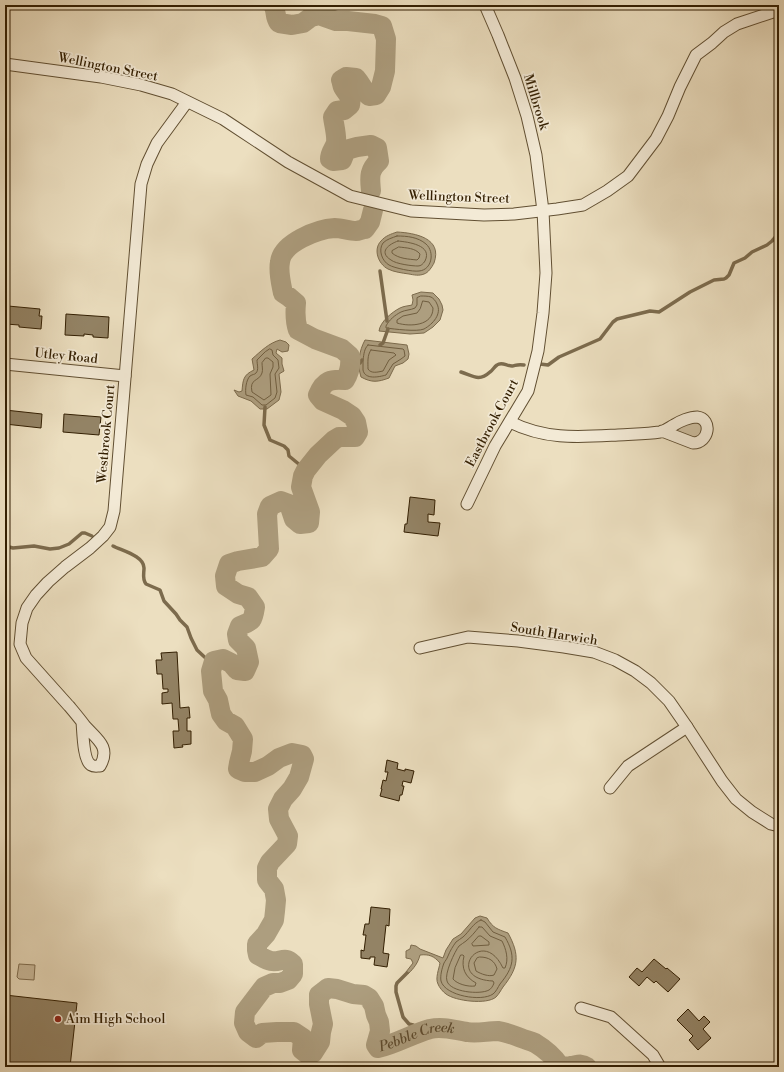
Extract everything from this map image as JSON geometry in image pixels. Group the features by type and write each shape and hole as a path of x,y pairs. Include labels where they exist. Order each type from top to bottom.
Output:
{"street":[{"name":"Millbrook","path":"485,5 512,72 527,116 536,155 543,211"},
{"name":"Wellington Street","path":"5,64 141,84 172,94 223,119 288,162 350,196 387,206 419,212 484,215 514,214 583,205 607,191 628,176 656,139 696,55 724,32 737,24 779,10"},
{"name":"Westbrook Court","path":"82,722 26,658 20,644 22,623 27,608 36,595 65,566 90,548 110,527 114,511 141,184 147,164 157,143 187,102"},
{"name":"Eastbrook Court","path":"467,504 495,446 528,391 537,355 543,313 546,273 543,211"},
{"name":"Utley Road","path":"5,364 125,376"},
{"path":"510,422 523,428 554,436 662,432"},
{"name":"South Harwich","path":"420,648 468,637 518,641 594,652 615,660 636,671 651,683 669,701 722,781 736,799 752,812 771,824 779,826"},
{"path":"610,788 628,766 687,727"},
{"path":"581,1008 611,1017 653,1055 660,1067"}],"shaded area":[{"path":"694,420 701,424 703,430 697,439 676,433 675,427"},
{"path":"19,964 35,965 34,980 19,979 17,977"}],"water":[{"path":"397,232 426,238 431,242 435,248 436,255 434,263 427,272 422,275 413,275 393,271 384,267 379,260 377,248 386,236"},
{"path":"421,292 433,293 442,305 443,310 440,320 433,327 424,333 410,334 379,331 382,324 393,312 404,306 412,305 412,295"},
{"path":"280,340 289,345 288,351 282,352 277,349 276,353 282,358 284,371 279,374 281,392 279,400 267,409 260,409 251,401 238,396 234,390 239,392 242,391 244,378 254,370 252,359 269,345"},
{"path":"365,340 407,345 409,354 408,359 395,366 389,378 375,381 365,379 361,377 359,362 361,349"},
{"path":"480,916 487,918 496,928 508,933 515,948 515,967 496,997 486,1001 471,1001 456,999 446,994 437,982 440,963 429,955 420,955 412,970 408,974 406,972 413,963 411,959 406,958 406,951 410,949 411,945 443,958 453,939 461,934 475,918"}],"building":[{"path":"8,306 40,309 39,316 42,316 41,329 6,324"},
{"path":"66,314 109,317 108,338 93,337 93,335 84,334 84,336 65,335"},
{"path":"5,410 42,414 41,428 5,424"},
{"path":"64,414 101,417 99,435 63,432"},
{"path":"410,497 435,500 434,515 428,514 428,522 440,523 438,536 404,532 405,524 407,524"},
{"path":"177,652 180,708 189,707 190,718 187,718 187,731 191,731 191,744 174,748 173,731 179,731 178,719 173,719 172,703 162,704 162,693 168,692 168,689 163,689 162,674 157,674 156,660 162,660 161,653"},
{"path":"387,760 398,763 397,769 414,771 411,783 403,781 402,786 404,786 399,801 380,796 383,780 386,781 388,772 385,772"},
{"path":"371,907 390,909 389,926 386,925 383,953 389,954 387,967 374,965 375,957 370,957 370,959 361,958 361,950 364,951 366,935 363,935 365,924 369,924"},
{"path":"654,959 680,979 668,992 656,981 654,983 647,977 639,986 629,977 637,968 642,972"},
{"path":"5,995 77,1003 70,1067 5,1067"},
{"path":"688,1009 699,1021 704,1016 710,1022 703,1029 711,1038 698,1050 689,1040 693,1036 677,1020"}],"waterway":[{"name":"Pebble Creek","path":"273,5 279,23 292,25 303,23 311,17 319,15 336,21 348,21 382,26 386,39 385,71 381,87 376,95 369,96 356,78 346,77 341,80 343,87 350,98 350,105 344,110 337,111 333,117 336,143 330,157 333,161 342,160 346,150 371,145 377,148 379,161 371,171 371,191"},
{"name":"Pebble Creek","path":"373,210 370,222 365,229 351,231 335,228 319,231 302,238 294,243 282,255 279,266 283,293 296,303 296,323 298,330 315,339 342,349 350,356 350,368 345,380 332,380 325,383 318,395 323,401 352,416 356,422 358,432 355,437 339,437 334,440 318,455 306,470 301,487 310,512 309,523 300,524 294,519 289,504 281,501 270,506 267,514 269,549 262,557 229,564 225,576 226,586 238,594 248,597 255,607 252,620 240,626 237,634 238,640 246,648 249,662 245,671 237,670 231,663 223,659 214,661 211,671 213,691 218,700 221,714 226,721 235,726 243,739 238,769 245,772 255,772 268,766 279,758 292,753 302,755 304,759 299,777 292,789 283,799 278,809 279,819 288,836 287,844 270,862 267,868 267,880 274,889 276,900 274,920 266,934 257,944 258,955 271,961 290,961 293,964 293,974 288,980 280,983 273,983 264,987 245,1012 244,1023 248,1032 256,1038 262,1033 294,1032 303,1038 302,1050 307,1054 313,1053 320,1042 323,1024 319,1004 319,995 328,988 337,989 353,994 364,995 369,998 374,1006 379,1022 380,1031 376,1045 378,1048 435,1028 471,1033 498,1031 535,1043 549,1053 560,1066 581,1065 587,1067"},
{"path":"540,364 548,365 559,357 600,339 617,319 650,311 659,312 690,292 714,280 726,278 729,275 734,263 767,245 779,233"},
{"path":"380,271 387,321"},
{"path":"380,345 383,343 388,329"},
{"path":"351,365 360,363 362,360"},
{"path":"461,372 476,377 483,377 499,364 510,366 524,365"},
{"path":"265,407 264,425 270,440 284,446 288,450 289,456 306,470"},
{"path":"5,546 13,548 34,546 50,549 59,548 69,544 82,533 92,536"},
{"path":"113,546 132,554 141,560 144,568 144,578 146,584 160,590 164,601 187,627 197,650 212,664"},
{"path":"407,973 397,983 396,992 403,1017 409,1024 413,1025 422,1032"}],"place":[{"name":"Aim High School","path":"58,1019"}]}
